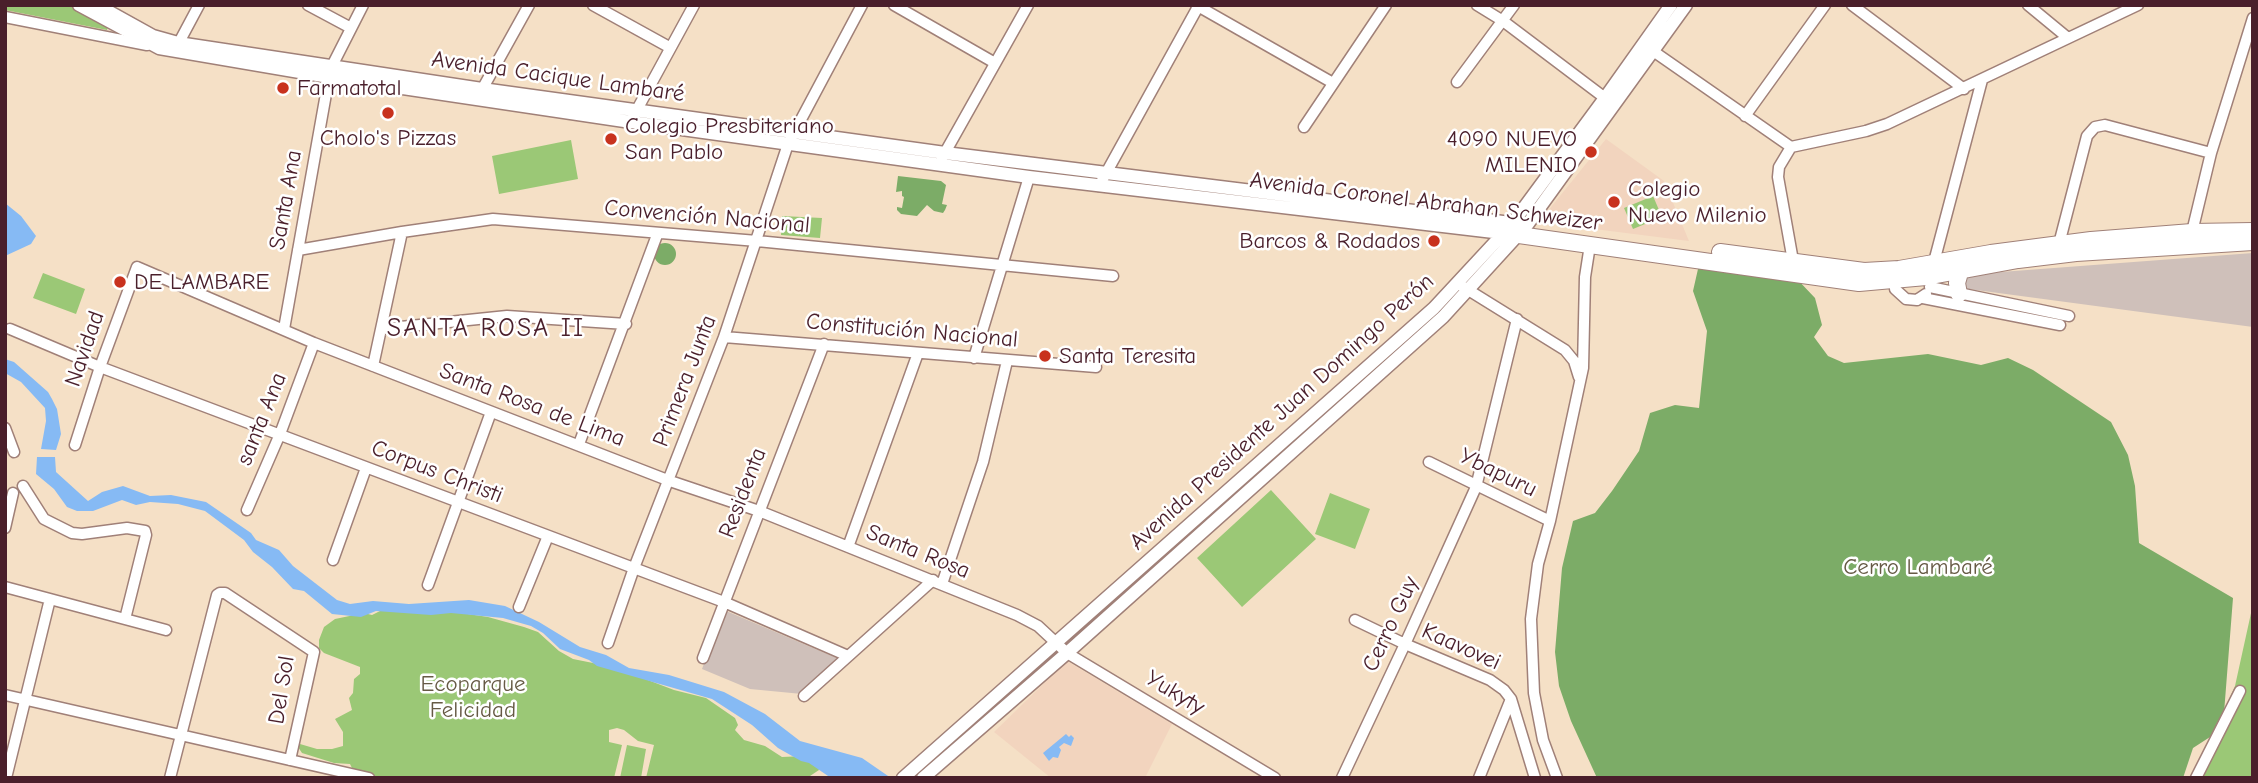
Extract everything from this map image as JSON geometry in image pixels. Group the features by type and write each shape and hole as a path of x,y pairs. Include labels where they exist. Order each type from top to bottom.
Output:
{"highway":[{"name":"Avenida Coronel Abrahan Schweizer","path":"1515,229 1590,245 1862,277"},
{"name":"Avenida Coronel Abrahan Schweizer","path":"1515,229 1793,261 1862,277"},
{"path":"1862,277 1899,269 1925,274 1991,253 2059,244 2192,232 2253,231"},
{"path":"1862,277 1895,281 1899,276 2076,253 2253,242"},
{"path":"1862,277 1925,274 1978,260 1991,253"},
{"path":"1959,294 1957,283 1961,269"}],"main road":[{"name":"Avenida Cacique Lambaré","path":"97,5 176,48"},
{"name":"Avenida Presidente Juan Domingo Perón","path":"923,777 1067,653 1379,366 1483,254 1515,229 1671,5"},
{"name":"Avenida Presidente Juan Domingo Perón","path":"907,774 1056,641 1379,366 1443,317 1469,289 1604,120 1686,5"},
{"name":"Avenida Cacique Lambaré","path":"80,6 151,45 480,94 631,122 788,144 942,159 1103,180"},
{"name":"Avenida Cacique Lambaré","path":"480,94 637,109 793,131 1029,177"},
{"name":"Avenida Coronel Abrahan Schweizer","path":"1029,177 1103,180 1515,229"},
{"name":"Avenida Coronel Abrahan Schweizer","path":"1103,180 1464,229 1515,229"},
{"path":"1464,229 1480,239 1483,254"}],"street":[{"path":"176,48 199,5"},
{"path":"308,5 351,28"},
{"name":"Santa Ana","path":"284,329 330,72 363,5"},
{"path":"480,94 529,5"},
{"path":"593,5 669,47"},
{"path":"631,122 694,5"},
{"name":"Primera Junta","path":"608,643 634,568 724,337 793,131 862,5"},
{"path":"894,5 995,63"},
{"path":"942,159 1028,5"},
{"path":"1304,127 1386,5"},
{"path":"1477,5 1503,21 1605,98 1607,107 1604,120"},
{"path":"1457,82 1514,5"},
{"path":"1745,116 1825,5"},
{"path":"1852,5 1964,89"},
{"path":"2028,5 2068,38"},
{"path":"1653,51 1791,147 1866,131 1964,89 2138,5"},
{"path":"1103,180 1198,6 1333,83"},
{"path":"5,18 151,45"},
{"path":"2192,232 2211,153 2253,18"},
{"path":"1923,298 1925,274 1982,80"},
{"path":"2059,244 2087,136 2095,127 2105,125 2211,153"},
{"path":"1791,147 1779,167 1778,177 1793,261"},
{"path":"974,358 1029,177"},
{"name":"Convención Nacional","path":"299,250 493,219 657,235 757,241 1113,276"},
{"path":"373,366 402,232"},
{"path":"579,444 657,235"},
{"path":"1558,778 1543,740 1534,693 1532,606 1538,564 1583,368 1585,277 1590,245"},
{"name":"Santa Rosa de Lima","path":"137,267 314,343 670,481 759,511"},
{"name":"Navidad","path":"75,445 137,267"},
{"path":"1925,274 1959,294 2069,316"},
{"path":"1895,281 1895,289 1902,297 1913,300 1923,298 2060,325"},
{"path":"1457,283 1565,350 1574,361 1580,377"},
{"path":"381,329 507,316 626,324"},
{"name":"Cerro Guy","path":"1342,778 1476,487 1517,319"},
{"name":"Corpus Christi","path":"10,329 100,367 724,602 848,656"},
{"name":"Constitución Nacional","path":"724,337 1096,367"},
{"name":"santa Ana","path":"247,510 280,434 314,343"},
{"name":"Residenta","path":"702,658 824,344"},
{"path":"848,547 918,353"},
{"path":"804,696 937,582 983,462 1007,361"},
{"path":"428,585 491,412"},
{"path":"5,428 14,452"},
{"name":"Ybapuru","path":"1429,462 1550,521"},
{"path":"333,560 366,468"},
{"path":"23,486 44,519 72,533 127,528 145,531 125,619"},
{"path":"5,528 13,493"},
{"name":"Santa Rosa","path":"759,511 1017,615 1038,626 1056,641"},
{"path":"519,607 548,536"},
{"path":"5,587 166,630"},
{"name":"Del Sol","path":"180,734 217,595 225,593 314,652 290,760"},
{"path":"6,778 50,599"},
{"name":"Kaavovei","path":"1355,620 1405,645 1490,680 1504,690 1511,699 1535,778"},
{"name":"Yukyty","path":"1056,641 1067,653 1275,778"},
{"path":"2196,778 2239,691"},
{"path":"1479,778 1511,699 1534,693"},
{"path":"5,695 369,778"},
{"path":"170,778 180,734"}],"shaded area":[{"name":"Colegio Nuevo Milenio","path":"1606,139 1664,181 1689,241 1539,222"},
{"path":"2253,253 2253,327 1961,288 1961,275"},
{"path":"724,610 839,659 802,694 750,689 702,669"},
{"path":"1067,661 1172,724 1145,778 1051,778 994,732"}],"green space":[{"path":"5,5 69,5 108,26 107,30 5,10"},
{"path":"571,140 578,179 499,194 492,156"},
{"path":"898,176 941,181 946,185 942,204 947,205 943,213 934,211 927,205 917,216 901,214 897,207 902,208 904,197 902,191 896,192"},
{"path":"1653,196 1662,217 1633,229 1624,208"},
{"path":"782,216 822,218 820,238 781,235"},
{"path":"665,243 673,246 676,254 673,262 665,265 657,262 654,254 657,246"},
{"name":"Cerro Lambaré","path":"1717,267 1796,278 1815,298 1822,325 1814,337 1828,356 1844,363 1928,354 1981,365 2008,358 2033,370 2111,422 2128,455 2135,486 2139,543 2233,598 2224,713 2210,737 2193,748 2183,778 1597,778 1571,721 1559,686 1555,652 1562,568 1573,521 1595,513 1612,491 1639,451 1650,413 1675,405 1699,408 1707,331 1693,291 1698,269"},
{"path":"43,273 85,289 76,314 33,298"},
{"path":"1271,490 1316,539 1242,607 1197,558"},
{"path":"1330,493 1370,509 1355,549 1315,534"},
{"path":"2253,604 2253,778 2200,778 2202,760 2235,686"},
{"name":"Ecoparque Felicidad","path":"384,609 448,611 488,617 538,632 559,651 573,659 706,698 735,718 738,725 735,730 744,740 765,746 782,757 804,756 817,762 819,770 807,778 646,778 654,745 638,741 617,728 609,730 609,742 622,745 614,778 364,778 353,770 350,764 334,763 302,753 298,747 300,744 317,749 343,746 343,732 335,719 352,710 349,698 353,693 354,679 360,674 360,667 324,653 319,648 324,627 335,619 364,613 372,615"},
{"path":"627,745 646,749 641,778 620,778"}],"water":[{"path":"5,203 21,216 36,236 31,244 5,256"},
{"path":"5,359 14,362 48,392 52,399 57,409 61,434 56,450 41,449 46,421 45,408 21,382 5,373"},
{"path":"37,457 55,457 56,472 88,501 102,492 123,486 150,496 171,495 206,502 251,533 256,540 279,550 293,566 337,600 350,604 373,601 409,604 469,600 505,606 539,622 580,647 606,655 629,668 669,675 724,692 765,714 800,741 862,758 891,778 831,778 809,763 778,748 752,725 712,699 597,666 589,660 560,649 531,626 503,618 451,613 431,615 376,611 361,617 332,614 304,591 293,589 253,552 244,540 205,511 178,504 150,502 136,505 122,500 93,511 77,511 67,507 54,489 36,474"},
{"path":"1066,734 1074,738 1071,746 1064,743 1059,747 1061,750 1058,758 1053,757 1049,761 1043,753"}],"place":[{"name":"Farmatotal","path":"283,88"},
{"name":"Cholo's Pizzas","path":"388,113"},
{"name":"Colegio Presbiteriano San Pablo","path":"611,139"},
{"name":"4090 NUEVO MILENIO","path":"1591,152"},
{"name":"Colegio Nuevo Milenio","path":"1614,202"},
{"name":"Barcos & Rodados","path":"1434,241"},
{"name":"DE LAMBARE","path":"120,282"},
{"name":"Santa Teresita","path":"1045,356"}],"district":[{"name":"SANTA ROSA II","path":"486,329"}]}
